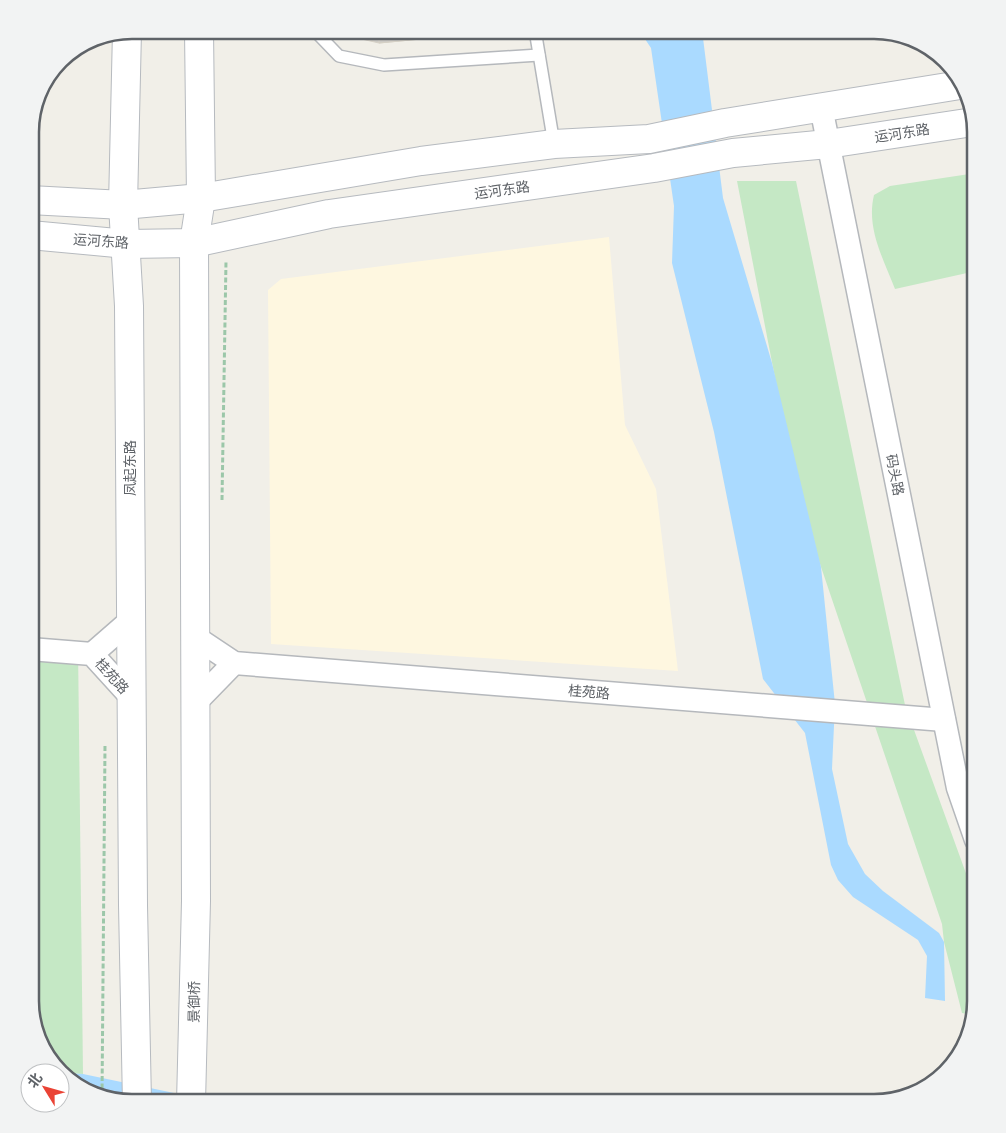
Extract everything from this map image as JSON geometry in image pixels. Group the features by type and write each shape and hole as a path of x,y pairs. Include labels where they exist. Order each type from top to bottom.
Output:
{"main road":[{"name":"凤起东路","path":"127,39 123,205 130,306 133,905 137,1094"},
{"path":"196,702 194,243 201,198 199,39"},
{"path":"39,200 123,205 201,198 421,161 554,144 648,139 726,123 955,86"},
{"name":"运河东路","path":"39,237 127,244 194,243 329,214 654,168 733,153 828,144 966,123"},
{"name":"景御桥","path":"191,1094 196,901 196,702"}],"street":[{"name":"码头路","path":"821,107 958,788 967,814"},
{"name":"桂苑路","path":"92,654 131,620"},
{"name":"桂苑路","path":"196,637 234,663 944,720"},
{"name":"桂苑路","path":"39,650 92,654 132,698"},
{"path":"196,702 234,663"}],"lane":[{"path":"323,39 339,56 384,65 539,55"},
{"path":"536,39 554,144"}],"path":[{"path":"102,900 102,1089"}],"shaded area":[{"path":"609,237 625,425 656,489 678,671 271,644 268,290 281,279"}],"green space":[{"path":"967,174 967,273 895,289 877,243 872,219 874,195 890,186"},
{"path":"737,181 796,181 905,705 967,876 966,1014 962,1013 944,942 942,924 799,502"},
{"path":"39,644 78,646 83,1074 73,1074 70,1071 70,1063 62,1063 51,1048 44,1031 39,1007"}],"water":[{"path":"645,39 703,39 723,198 772,363 821,567 835,704 832,769 848,844 865,874 883,891 939,933 944,942 945,1001 925,998 927,956 918,940 853,897 838,880 831,865 805,733 763,679 714,432 672,263 674,206 651,48"},
{"path":"73,1074 179,1094 113,1092 91,1085"}],"building":[{"path":"362,39 421,39 379,43"},
{"path":"379,39 421,39 379,43"}]}
